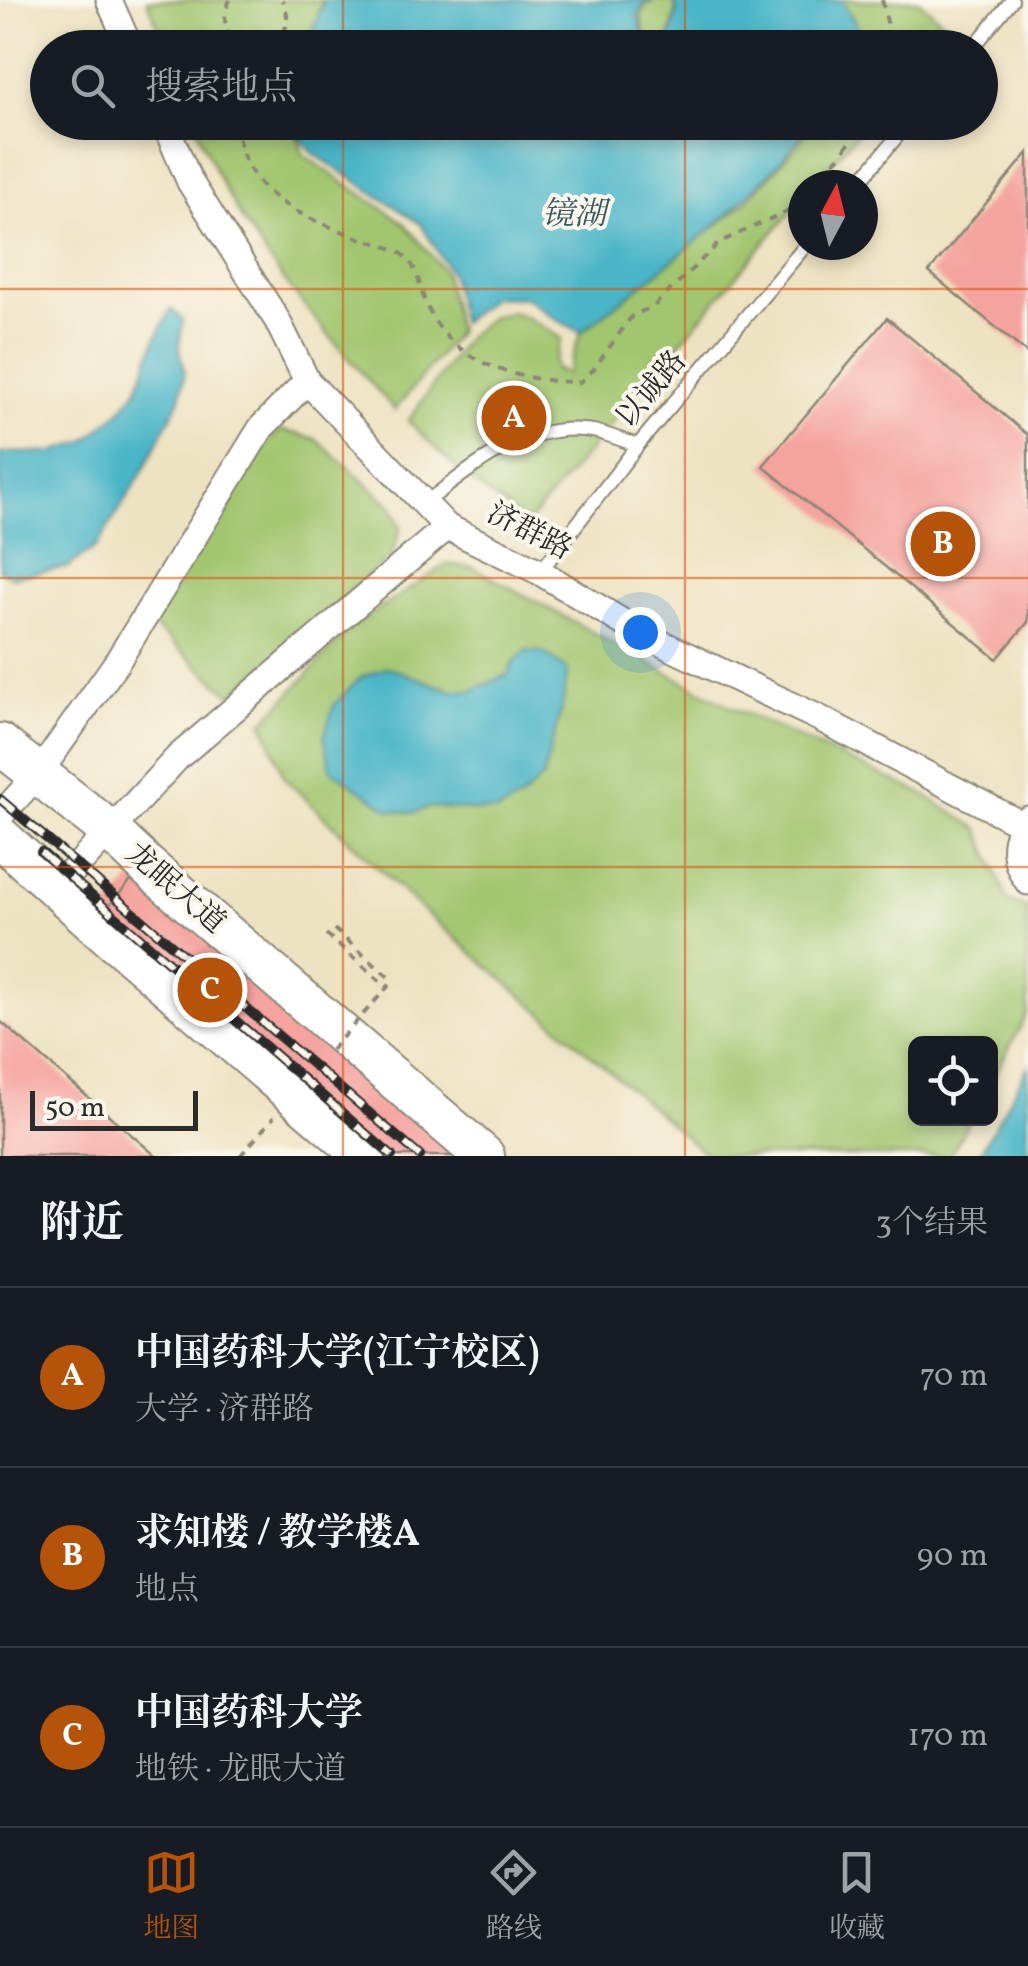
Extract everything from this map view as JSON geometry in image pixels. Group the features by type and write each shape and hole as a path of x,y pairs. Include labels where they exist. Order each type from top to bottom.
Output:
{"main road":[{"name":"龙眠大道","path":"0,744 109,830 484,1156"},
{"path":"0,837 365,1156"}],"street":[{"path":"109,0 122,30"},
{"name":"济群路","path":"172,140 190,182 277,320 307,382 447,527 540,572 642,634 821,718 1025,822"},
{"path":"0,816 39,773 117,662 261,428 307,382"},
{"path":"57,888 178,757 447,527"},
{"path":"1025,822 1016,838 1015,854 1018,868 1028,882"}],"lane":[{"path":"987,30 1012,0"},
{"path":"870,170 895,140"},
{"name":"以诚路","path":"540,572 638,445 793,260"},
{"path":"425,502 509,444 540,435 562,430 593,431 638,445"}],"path":[{"path":"230,0 226,22 230,30"},
{"path":"282,0 287,16 283,30"},
{"path":"882,0 889,30"},
{"path":"240,140 246,161 270,195 312,219 403,254 416,270 424,301 437,328 467,356 504,372 557,382 580,382 594,370 632,316 654,306 720,242 788,210"},
{"path":"826,170 852,140"},
{"path":"331,1050 392,981 334,930"},
{"path":"326,934 387,987"},
{"path":"240,1156 276,1115"}],"green space":[{"path":"147,0 322,0 312,30 160,30"},
{"path":"656,0 674,0 671,30 644,30 645,5"},
{"path":"842,0 918,0 948,26 945,30 859,30"},
{"path":"202,140 299,140 303,155 404,223 444,271 458,332 395,410 281,276 255,240"},
{"path":"801,140 851,140 826,170 788,170 788,215 527,524 459,471 408,421 468,336 490,318 511,312 561,338 554,365 567,374 581,332 747,201"},
{"path":"281,430 316,439 392,506 401,528 392,555 231,695 152,625 257,452"},
{"path":"447,564 474,568 731,707 921,793 979,829 1008,901 1028,908 1028,1013 998,1069 998,1036 908,1036 908,1126 966,1126 950,1156 708,1156 419,907 285,779 263,723 351,628"}],"water":[{"path":"324,0 653,0 644,4 638,16 642,30 313,30"},
{"path":"675,0 842,0 860,30 672,30"},
{"name":"镜湖","path":"302,140 797,140 733,210 581,332 527,298 493,297 461,323 451,274 421,224 313,153"},
{"path":"171,309 183,320 179,346 185,372 180,399 142,473 97,546 68,567 13,577 0,571 0,453 53,452 86,441 137,390"},
{"path":"527,651 543,652 568,670 543,777 523,797 498,812 429,807 413,813 390,810 331,770 324,737 334,705 360,678 388,667 450,690 471,691 507,675 516,659"},
{"path":"1028,1066 1028,1156 978,1156"}],"building":[{"path":"1028,153 1028,354 929,272"},
{"path":"887,318 1028,435 1028,622 997,659 763,466"},
{"path":"134,877 455,1156 349,1156 87,931"},
{"path":"0,1021 156,1156 0,1156"}],"railway":[{"path":"0,799 420,1156"},
{"path":"41,852 392,1156"}],"place":[{"name":"中国药科大学(江宁校区)","path":"514,418"},
{"name":"求知楼 / 教学楼A","path":"943,544"},
{"name":"中国药科大学","path":"210,990"}]}
